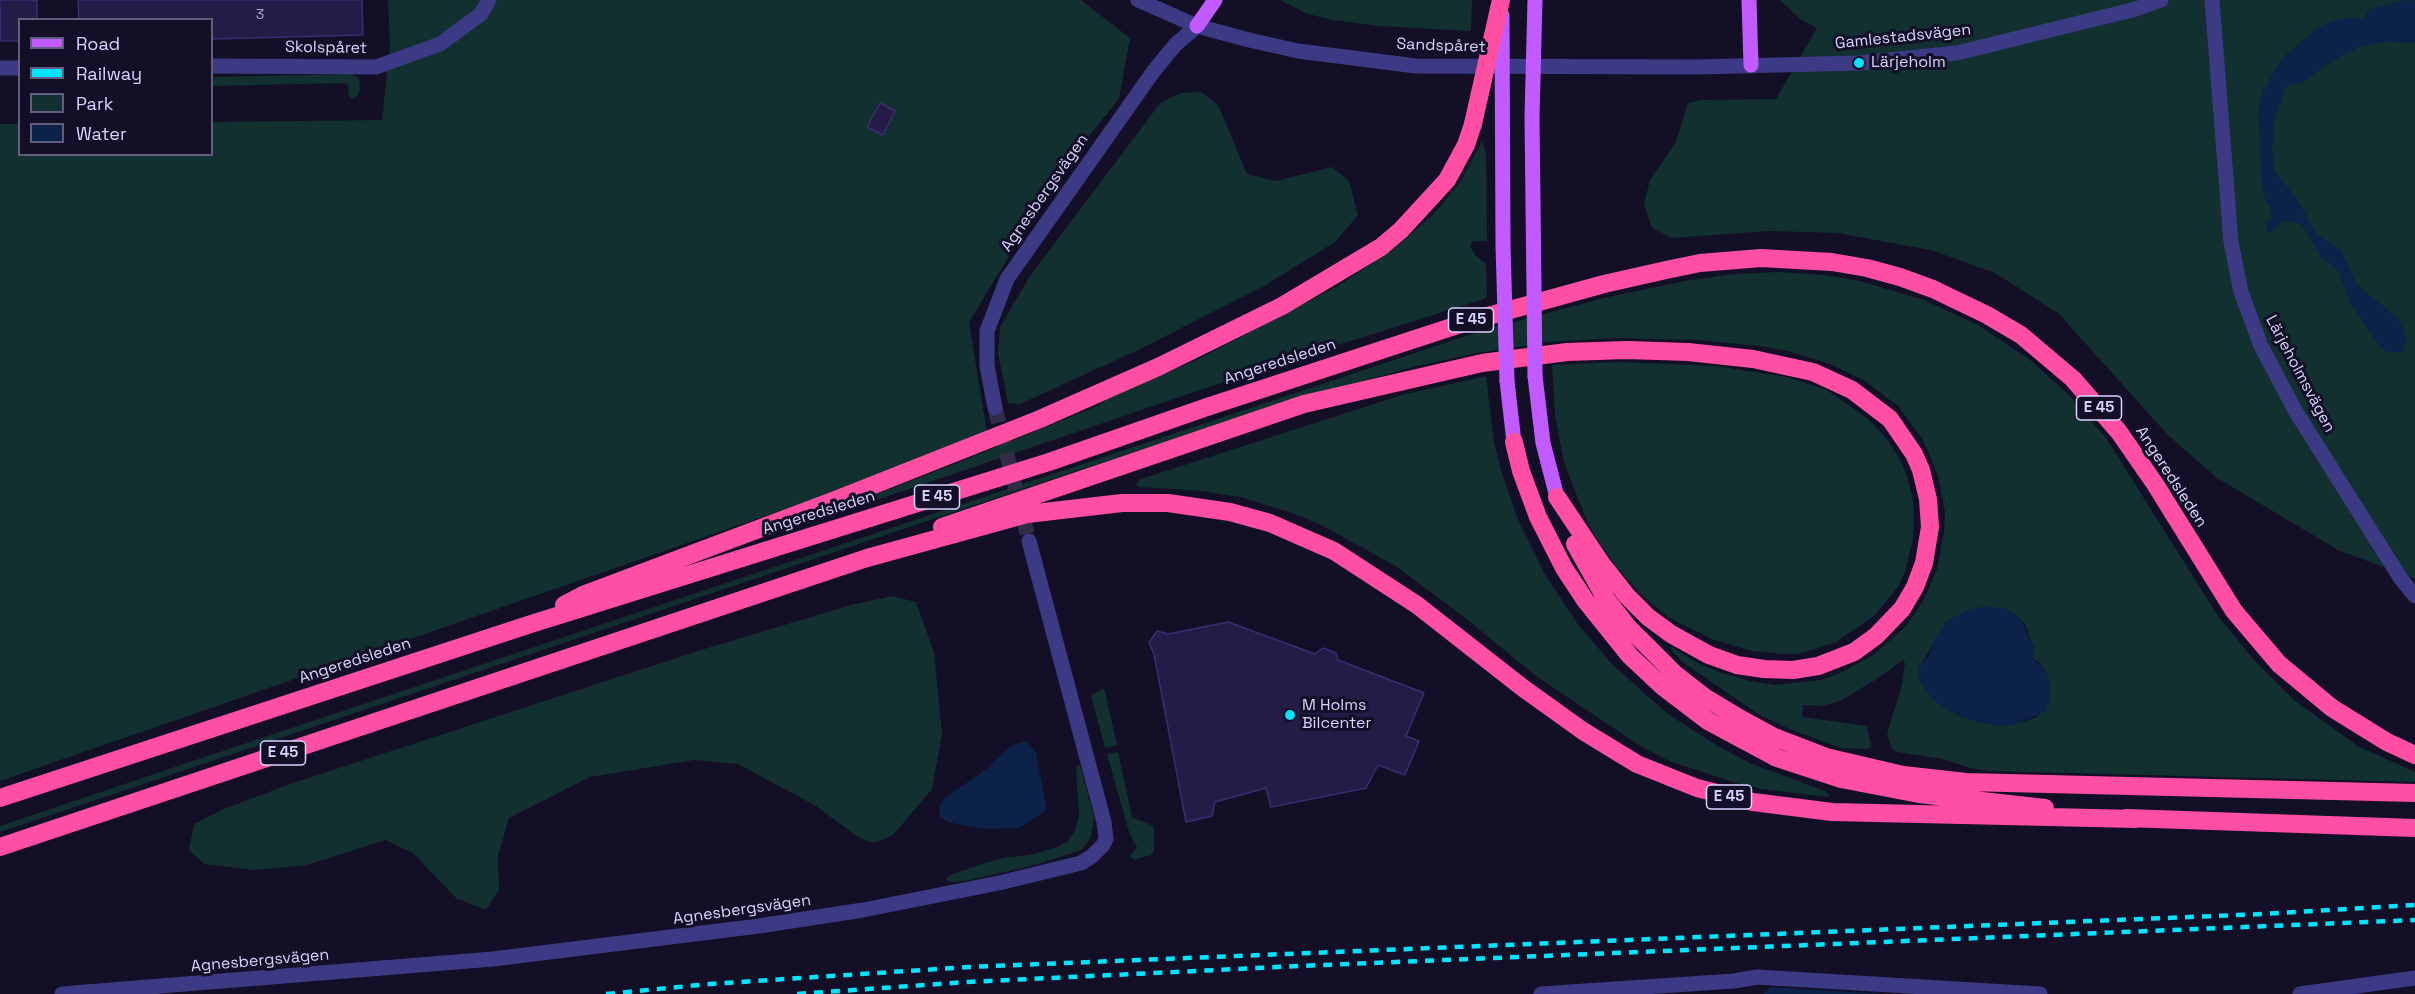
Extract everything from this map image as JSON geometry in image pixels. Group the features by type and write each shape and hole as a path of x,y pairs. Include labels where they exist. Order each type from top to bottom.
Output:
{"highway":[{"path":"531,624 583,594 833,501 1040,419 1148,372 1282,306 1381,247 1401,230 1447,180 1466,145 1485,81 1502,0"},
{"name":"Angeredsleden","path":"0,798 531,624 1049,462 1207,407 1470,321 1604,284 1677,267 1729,260 1795,258 1867,268 1933,289 1988,315 2021,335 2050,358 2094,402 2119,432 2155,484 2234,610 2279,664 2332,708 2387,742 2415,755"},
{"path":"867,558 971,516 1304,404 1482,363 1567,352 1628,350 1688,352 1753,359 1813,372 1852,390 1890,419 1914,454 1921,470 1928,499 1930,527 1924,563 1915,587 1902,609 1882,630 1854,652 1828,663 1807,668 1771,670 1750,668 1724,661 1685,642 1657,624 1615,582 1557,497"},
{"path":"1514,442 1521,471 1538,517 1564,568 1585,600 1630,656 1662,686 1708,721 1776,758 1841,779 1936,797 1994,801 2136,819"},
{"path":"1557,497 1575,544 1606,599 1628,627 1656,656 1691,686 1721,707 1774,737 1826,757 1903,775 1966,782 2415,793"},
{"name":"E 45","path":"0,847 867,558 1027,514 1105,503 1168,503 1230,512 1270,523 1294,533 1357,564 1441,622 1523,688 1583,731 1637,764 1697,788 1753,802 1832,812 2415,828"}],"main road":[{"path":"1197,26 1215,0"},
{"path":"1502,0 1503,246 1508,381 1514,442"},
{"path":"1535,0 1532,117 1535,376 1543,443 1557,497"},
{"path":"1749,0 1751,65"}],"street":[{"name":"Skolspåret","path":"213,66 376,67 440,44 482,14 489,0"},
{"name":"Sandspåret","path":"1138,0 1197,26 1298,51 1416,66 1696,67 1751,65"},
{"name":"Gamlestadsvägen","path":"1751,65 1859,63 1958,53 2136,9 2161,0"},
{"name":"Lärjeholmsvägen","path":"2212,0 2231,242 2241,292 2261,346 2296,412 2415,596"},
{"name":"Agnesbergsvägen","path":"995,408 987,366 987,331 1007,279 1153,72 1175,45 1197,26"},
{"path":"0,68 18,68"},
{"name":"Agnesbergsvägen","path":"62,994 493,959 759,926 863,910 999,883 1081,863 1091,857 1102,845 1106,831 1029,541"},
{"path":"1541,994 1734,981 1757,977 2040,994"},
{"path":"2300,994 2415,978"}],"green space":[{"path":"388,0 1081,0 1130,38 1119,99 1061,171 969,322 988,439 0,781 0,124 18,124 18,156 213,156 213,122 382,120 390,45"},
{"path":"1280,0 1472,0 1471,31 1379,26 1332,20 1308,14"},
{"path":"1780,0 2415,0 2415,579 2338,550 2217,478 2168,435 2059,314 1995,273 1931,250 1837,233 1770,231 1671,238 1652,228 1644,204 1650,180 1676,142 1688,103 1702,100 1776,99 1817,28 1800,19"},
{"path":"351,74 359,78 360,90 352,99 349,96 348,85 345,83 213,86 213,77"},
{"path":"1201,92 1218,105 1247,174 1275,181 1332,167 1349,181 1358,215 1335,242 1264,286 1138,350 1020,404 1008,403 998,353 1000,327 1030,276 1161,102 1181,93"},
{"path":"1482,141 1486,152 1487,241 1473,241 1470,246 1475,255 1486,264 1487,298 1262,369 806,524 809,520 1097,406 1107,399 1196,360 1338,286 1393,249 1433,215 1461,181"},
{"path":"1777,272 1824,275 1860,281 1924,300 1978,325 2029,359 2069,395 2106,438 2218,616 2254,660 2295,701 2358,746 2415,772 2415,782 1990,771 1970,768 1943,759 1897,752 1892,749 1887,734 1902,685 1905,663 1903,660 1840,701 1822,706 1803,705 1802,717 1867,726 1871,746 1868,749 1841,748 1787,728 1760,715 1685,664 1670,646 1698,663 1719,672 1775,685 1821,680 1838,674 1872,656 1905,627 1914,615 1937,569 1945,512 1938,476 1923,440 1898,406 1865,381 1830,364 1788,351 1758,346 1697,340 1618,338 1548,342 1477,353 1417,366 1346,386 1124,455 0,832 0,826 1484,330 1608,297 1685,281 1734,274","holes":["1965,612 2024,622 2034,648 2034,660 2039,662 2045,670 2050,686 2049,701 2036,717 2001,726 1958,715 1932,699 1921,665 1946,622"]},
{"path":"1620,362 1716,366 1787,377 1827,390 1867,418 1886,438 1900,459 1908,479 1914,520 1913,539 1905,572 1898,587 1874,616 1836,642 1799,654 1781,654 1752,651 1714,640 1668,617 1641,594 1616,566 1595,536 1584,514 1564,462 1555,415 1552,365"},
{"path":"1486,376 1494,442 1517,517 1544,573 1579,626 1613,665 1668,714 1721,748 1750,763 1825,791 1828,797 1762,789 1736,783 1669,761 1640,746 1536,676 1464,617 1394,565 1323,526 1292,513 1244,498 1204,491 1139,487 1136,484 1141,479 1402,395"},
{"path":"892,596 916,602 934,652 942,734 932,789 893,835 874,843 858,837 816,806 738,764 694,760 590,777 509,818 498,856 499,890 486,910 456,898 413,853 385,840 307,865 254,870 204,864 189,850 194,824 224,809 290,784 701,650 851,605"},
{"path":"1103,689 1117,745 1105,748 1091,695"},
{"path":"1118,752 1132,817 1153,826 1154,829 1154,851 1150,855 1134,860 1130,856 1137,847 1129,832 1107,754"},
{"path":"1080,765 1094,818 1091,837 1082,850 1031,866 966,881 946,880 948,876 982,864 1003,858 1030,855 1057,847 1068,841 1075,830 1079,816 1076,770"}],"water":[{"path":"2402,0 2415,1 2415,43 2384,42 2361,46 2326,65 2304,82 2286,86 2274,122 2272,152 2275,171 2298,201 2317,234 2341,250 2357,285 2395,315 2405,332 2406,341 2404,351 2395,353 2386,351 2378,345 2351,304 2337,269 2321,258 2303,226 2291,221 2282,221 2277,229 2268,234 2266,225 2271,218 2271,209 2266,202 2262,185 2258,109 2263,91 2282,58 2317,28 2343,18 2364,19 2368,10"},
{"path":"1986,606 2007,609 2019,616 2034,648 2034,661 2042,666 2049,679 2050,695 2046,711 2014,725 2001,726 1975,721 1947,710 1932,699 1921,683 1918,673 1930,653 1934,640 1946,622 1967,610"},
{"path":"1026,741 1036,753 1047,810 1019,828 982,829 948,822 940,817 939,807 945,798 985,770 1012,745"},
{"path":"1771,987 1883,994 1763,994"}],"building":[{"path":"0,0 37,0 37,18 18,18 18,41 0,41"},
{"path":"78,0 362,0 363,35 213,39 213,18 79,18"},
{"path":"880,103 895,111 883,135 867,127"},
{"name":"M Holms Bilcenter","path":"1228,622 1315,654 1323,648 1336,653 1338,660 1424,693 1406,736 1419,741 1405,775 1378,765 1366,788 1271,807 1266,788 1215,802 1212,816 1186,822 1154,654 1149,643 1157,631 1168,634"}],"tunnel":[{"path":"995,408 1029,541"}],"railway":[{"path":"606,994 710,984 968,967 2263,914 2415,905"},
{"path":"797,994 967,982 1299,966 2415,920"}],"place":[{"name":"Lärjeholm","path":"1859,63"},
{"name":"M Holms Bilcenter","path":"1290,715"}]}
